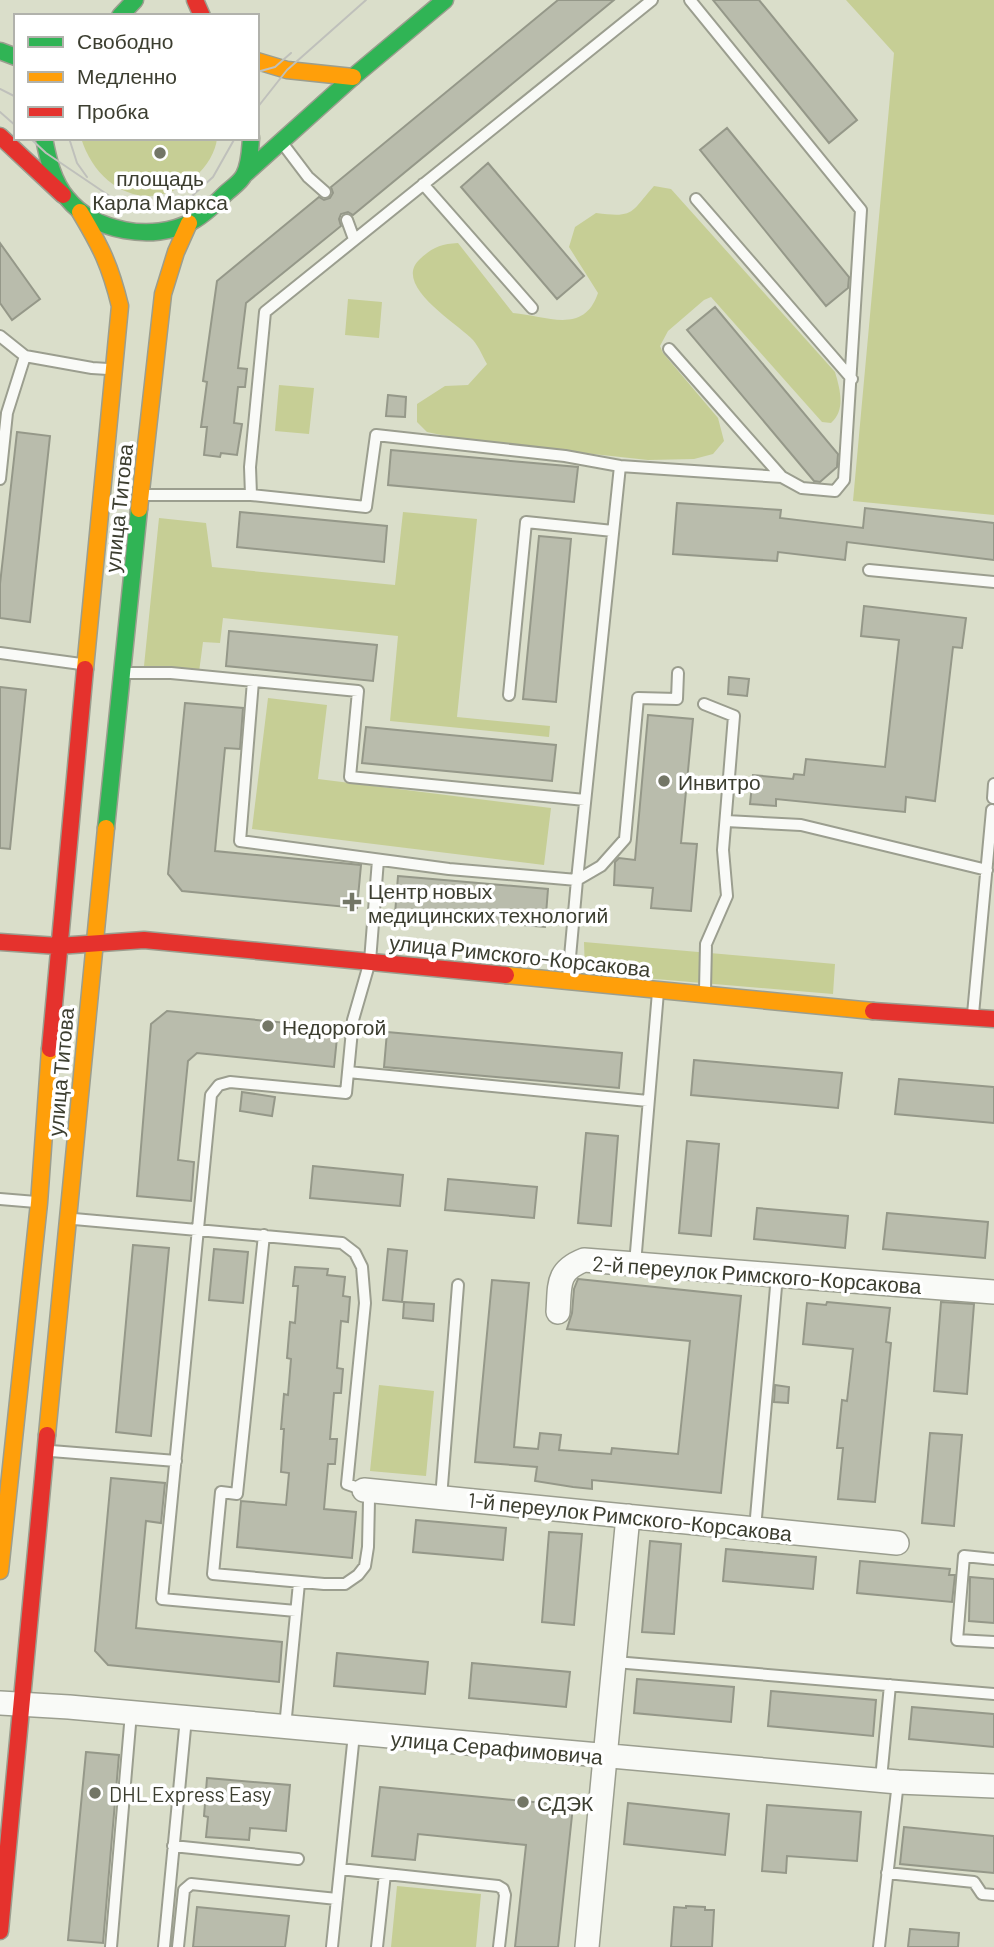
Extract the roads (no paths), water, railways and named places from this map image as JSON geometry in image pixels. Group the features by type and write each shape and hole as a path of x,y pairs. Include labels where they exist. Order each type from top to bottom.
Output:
{"main road":[{"path":"122,14 135,0"},
{"path":"0,136 80,212 98,222 140,232 190,223 218,202 244,175 353,77 445,0"},
{"path":"259,62 287,70 353,77"},
{"path":"45,140 54,175 66,198"},
{"path":"244,175 251,140"},
{"name":"улица Титова","path":"0,1571 6,1452 38,1202 58,946 120,306 111,269 80,212"},
{"name":"улица Титова","path":"0,1931 10,1704 45,1450 140,495 163,294 176,252 190,223"},
{"name":"улица Римского-Корсакова","path":"0,942 58,946 144,940 876,1011 994,1019"}],"street":[{"name":"2-й переулок Римского-Корсакова","path":"558,1312 560,1280 572,1264 584,1260 994,1292"},
{"name":"1-й переулок Римского-Корсакова","path":"363,1490 897,1542"},
{"path":"587,1947 628,1516"},
{"name":"улица Серафимовича","path":"10,1704 890,1781 994,1786"}],"lane":[{"path":"251,495 250,467 265,312 652,0"},
{"path":"669,349 782,477 802,488 835,492 844,480 862,210 690,0"},
{"path":"281,142 308,177 325,192"},
{"path":"423,184 532,308"},
{"path":"696,199 852,379"},
{"path":"347,220 354,239"},
{"path":"0,336 5,348 25,356 113,369"},
{"path":"0,479 7,413 25,356"},
{"path":"140,495 251,495 366,507 376,435 565,456 620,466 782,477"},
{"path":"568,981 620,466"},
{"path":"509,695 526,522 613,531"},
{"path":"869,570 994,582"},
{"path":"0,653 86,664"},
{"path":"122,673 171,673 359,691 350,778 585,800"},
{"path":"253,681 240,841 449,869 577,880 601,866 625,839 638,698 677,699 678,673"},
{"path":"704,704 734,716 723,850 727,896 706,944 705,993"},
{"path":"973,1017 994,784"},
{"path":"726,821 800,825 987,870"},
{"path":"296,1611 162,1599 211,1095 219,1085 230,1082 346,1093 353,1020 370,961 378,860"},
{"path":"635,1264 659,990"},
{"path":"348,1072 648,1101"},
{"path":"0,1199 38,1202"},
{"path":"67,1218 198,1229 342,1242 355,1253 362,1267 365,1303 347,1484 363,1490 369,1500 370,1515 365,1566 345,1584 299,1583 213,1574 221,1492 237,1494 264,1235"},
{"path":"755,1529 777,1275"},
{"path":"441,1498 458,1284"},
{"path":"45,1450 176,1461"},
{"path":"994,1559 964,1556 957,1640 994,1643"},
{"path":"285,1727 299,1583"},
{"path":"615,1661 994,1694"},
{"path":"879,1947 887,1873 890,1685"},
{"path":"111,1947 131,1713"},
{"path":"164,1947 186,1718"},
{"path":"332,1947 354,1734"},
{"path":"173,1846 298,1859"},
{"path":"340,1869 498,1886 503,1889 505,1895 499,1947"},
{"path":"887,1873 974,1882 982,1894 994,1895"},
{"path":"377,1947 385,1874"},
{"path":"178,1947 184,1890 191,1884 337,1899"}],"tram line":[{"path":"259,105 287,70 366,0"},
{"path":"259,71 275,67 291,53"},
{"path":"0,89 14,96"},
{"path":"0,112 14,124"},
{"path":"32,140 46,153 117,201 138,207 165,206 192,196 213,177 234,140"},
{"path":"70,140 77,163 87,177"}],"place":[{"name":"площадь Карла Маркса","path":"160,153"},
{"name":"Инвитро","path":"664,781"},
{"name":"Центр новых медицинских технологий","path":"352,902"},
{"name":"Недорогой","path":"268,1026"},
{"name":"DHL Express Easy","path":"95,1793"},
{"name":"СДЭК","path":"523,1802"}]}
